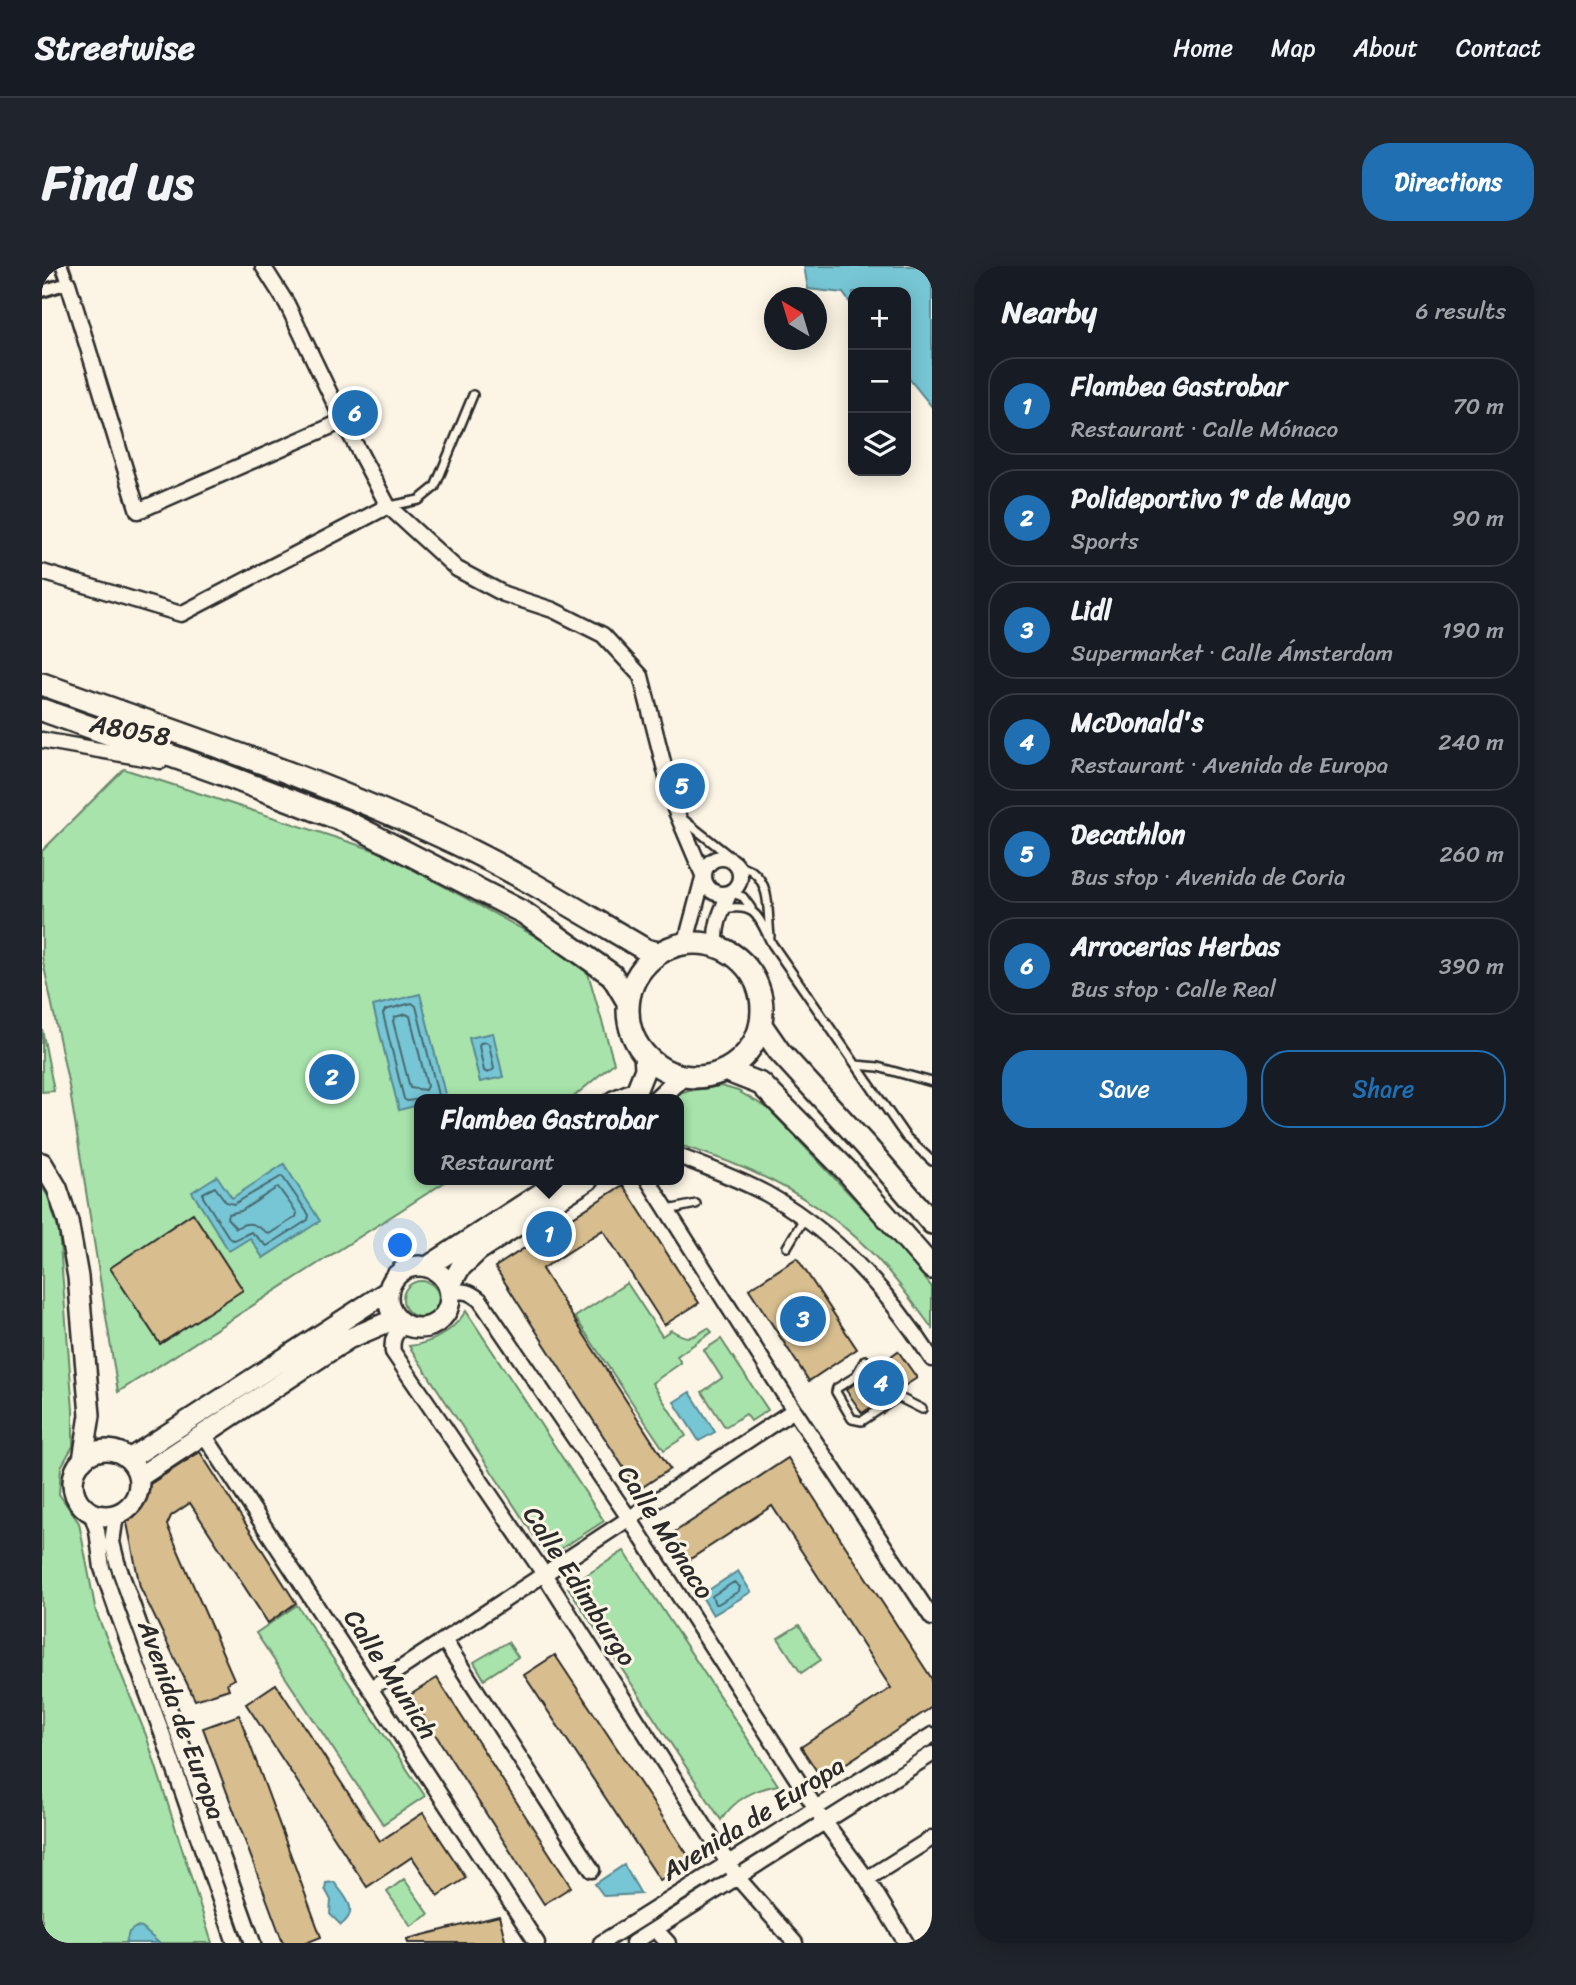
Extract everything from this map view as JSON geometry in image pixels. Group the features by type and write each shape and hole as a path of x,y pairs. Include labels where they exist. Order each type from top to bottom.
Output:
{"main road":[{"path":"42,684 359,800 458,845 554,896 646,950 658,953"},
{"path":"42,710 210,769 347,822 524,913 612,975 628,1002"},
{"path":"685,944 717,947 734,956 748,970 758,987 762,1005 761,1025 753,1043 741,1059 725,1070 704,1077 682,1076 661,1068 644,1054 633,1037 628,1017 628,1002 635,981 658,953 685,944"},
{"path":"761,1025 779,1051 932,1223"},
{"path":"725,1070 761,1084 846,1171 932,1268"}],"street":[{"path":"62,266 138,511 343,421"},
{"path":"263,266 287,304 343,421 388,506 457,569 504,594 553,610 603,635 641,676 675,809 703,876 707,887 722,894 730,892 740,879 739,871 735,863 727,858 711,861 706,867 703,876 685,944"},
{"path":"42,291 68,283"},
{"path":"42,572 181,614 388,506"},
{"name":"A8058","path":"42,740 210,769"},
{"path":"717,947 715,935 730,892"},
{"path":"636,1093 645,1069 644,1054"},
{"path":"663,1094 682,1076"},
{"path":"684,1158 769,1195 830,1241 885,1293 932,1359"},
{"path":"42,1163 57,1188 74,1249 90,1415 83,1460"},
{"path":"427,1267 553,1185"},
{"path":"139,1477 348,1339 399,1322 422,1329 439,1322 450,1306 450,1290 460,1268 478,1251 580,1185"},
{"path":"651,1185 794,1410 932,1618"},
{"path":"399,1322 390,1310 388,1291 392,1281 402,1270 417,1266 427,1267 440,1273 450,1290"},
{"name":"Calle Mónaco","path":"450,1290 463,1290 480,1300 629,1518 815,1808 867,1879 906,1943"},
{"path":"129,1459 388,1291"},
{"name":"Calle Edimburgo","path":"399,1322 392,1342 393,1352 544,1574 737,1877 795,1943"},
{"path":"371,1688 629,1518 702,1463 794,1410"},
{"path":"90,1415 110,1450"},
{"name":"Calle Munich","path":"203,1433 537,1943"},
{"path":"110,1450 129,1459 139,1477 138,1493 130,1507 116,1515 101,1516 91,1512 78,1500 73,1486 75,1472 83,1460 95,1452 110,1450"},
{"name":"Avenida de Europa","path":"91,1512 97,1531 102,1568 235,1943"},
{"name":"Avenida de Europa","path":"116,1515 112,1542 117,1562 253,1943"},
{"path":"444,1640 592,1870"},
{"name":"Avenida de Europa","path":"601,1943 932,1735"},
{"name":"Avenida de Europa","path":"633,1943 932,1754"},
{"path":"867,1879 932,1838"},
{"path":"656,1930 668,1943"}],"lane":[{"path":"388,506 419,500 435,487 473,395"},
{"path":"675,809 688,825 735,863 752,871 762,884 767,896 772,944"},
{"path":"730,892 743,897 772,944 906,1137 932,1161"},
{"path":"723,909 738,906 749,908 757,916"},
{"path":"856,1065 878,1067 932,1082"},
{"path":"667,1210 696,1204"},
{"path":"787,1247 803,1220"},
{"path":"865,1360 855,1377 837,1388 836,1392 852,1419 862,1421 898,1398 922,1409"}],"green space":[{"path":"124,769 383,853 546,942 588,973 614,1063 577,1094 414,1094 414,1185 440,1185 118,1392 70,1091 42,957 42,851"},
{"path":"42,1029 54,1091 42,1092"},
{"path":"721,1086 738,1091 769,1109 895,1242 932,1287 932,1328 876,1257 826,1213 755,1173 684,1147 684,1094 675,1093"},
{"path":"42,1187 48,1196 59,1232 73,1410 73,1446 61,1467 59,1494 79,1523 96,1612 146,1735 212,1943 42,1943"},
{"path":"421,1281 434,1286 439,1299 434,1312 421,1317 408,1312 403,1299 408,1286"},
{"path":"627,1283 662,1336 671,1330 686,1337 694,1336 708,1328 712,1332 677,1356 681,1363 652,1383 686,1436 664,1450 575,1317"},
{"path":"466,1311 604,1521 548,1557 409,1346 442,1335 455,1325"},
{"path":"721,1339 768,1410 751,1421 746,1414 725,1427 702,1392 722,1378 704,1350"},
{"path":"624,1551 778,1785 745,1796 732,1806 721,1820 568,1587"},
{"path":"297,1605 425,1796 383,1824 256,1633"},
{"path":"799,1625 821,1660 801,1673 778,1638"},
{"path":"508,1642 518,1657 484,1679 474,1662"},
{"path":"404,1879 429,1914 411,1926 387,1892"}],"water":[{"path":"804,266 932,266 932,407 911,381 911,287 848,287 848,300 843,293 827,291 827,287 808,287"},
{"path":"420,994 445,1094 414,1094 414,1106 399,1110 373,1006"},
{"path":"493,1033 503,1077 480,1082 469,1038"},
{"path":"284,1164 320,1221 263,1258 250,1238 229,1251 192,1192 217,1176 232,1198"},
{"path":"690,1392 715,1432 699,1441 674,1402"},
{"path":"738,1571 751,1592 713,1615 701,1595"},
{"path":"624,1865 641,1894 604,1896 595,1884"},
{"path":"334,1882 350,1908 350,1914 341,1925 330,1914 331,1900 325,1889 326,1883"},
{"path":"136,1927 142,1928 159,1943 126,1943 129,1932"}],"building":[{"path":"623,1185 699,1303 664,1325 603,1230 542,1269 670,1469 638,1490 495,1267"},
{"path":"193,1213 243,1290 160,1344 110,1268"},
{"path":"797,1258 857,1349 809,1381 749,1289"},
{"path":"898,1351 917,1378 862,1413 846,1390"},
{"path":"200,1452 296,1603 268,1623 190,1503 171,1516 167,1525 234,1679 227,1683 229,1689 195,1700 140,1587 126,1518 147,1486"},
{"path":"788,1458 932,1679 932,1707 822,1779 801,1747 891,1688 772,1506 681,1565 664,1539"},
{"path":"555,1655 691,1860 660,1880 524,1675"},
{"path":"437,1678 571,1887 544,1904 410,1695"},
{"path":"276,1684 380,1841 423,1813 466,1878 438,1896 412,1857 367,1887 246,1704"},
{"path":"239,1715 321,1937 306,1943 283,1943 203,1728"},
{"path":"499,1916 506,1943 408,1943 407,1939"}],"place":[{"name":"Arrocerias Herbas","path":"355,413"},
{"name":"Decathlon","path":"682,786"},
{"name":"Polideportivo 1º de Mayo","path":"332,1077"},
{"name":"Flambea Gastrobar","path":"549,1234"},
{"name":"Lidl","path":"803,1319"},
{"name":"McDonald's","path":"881,1383"}]}
